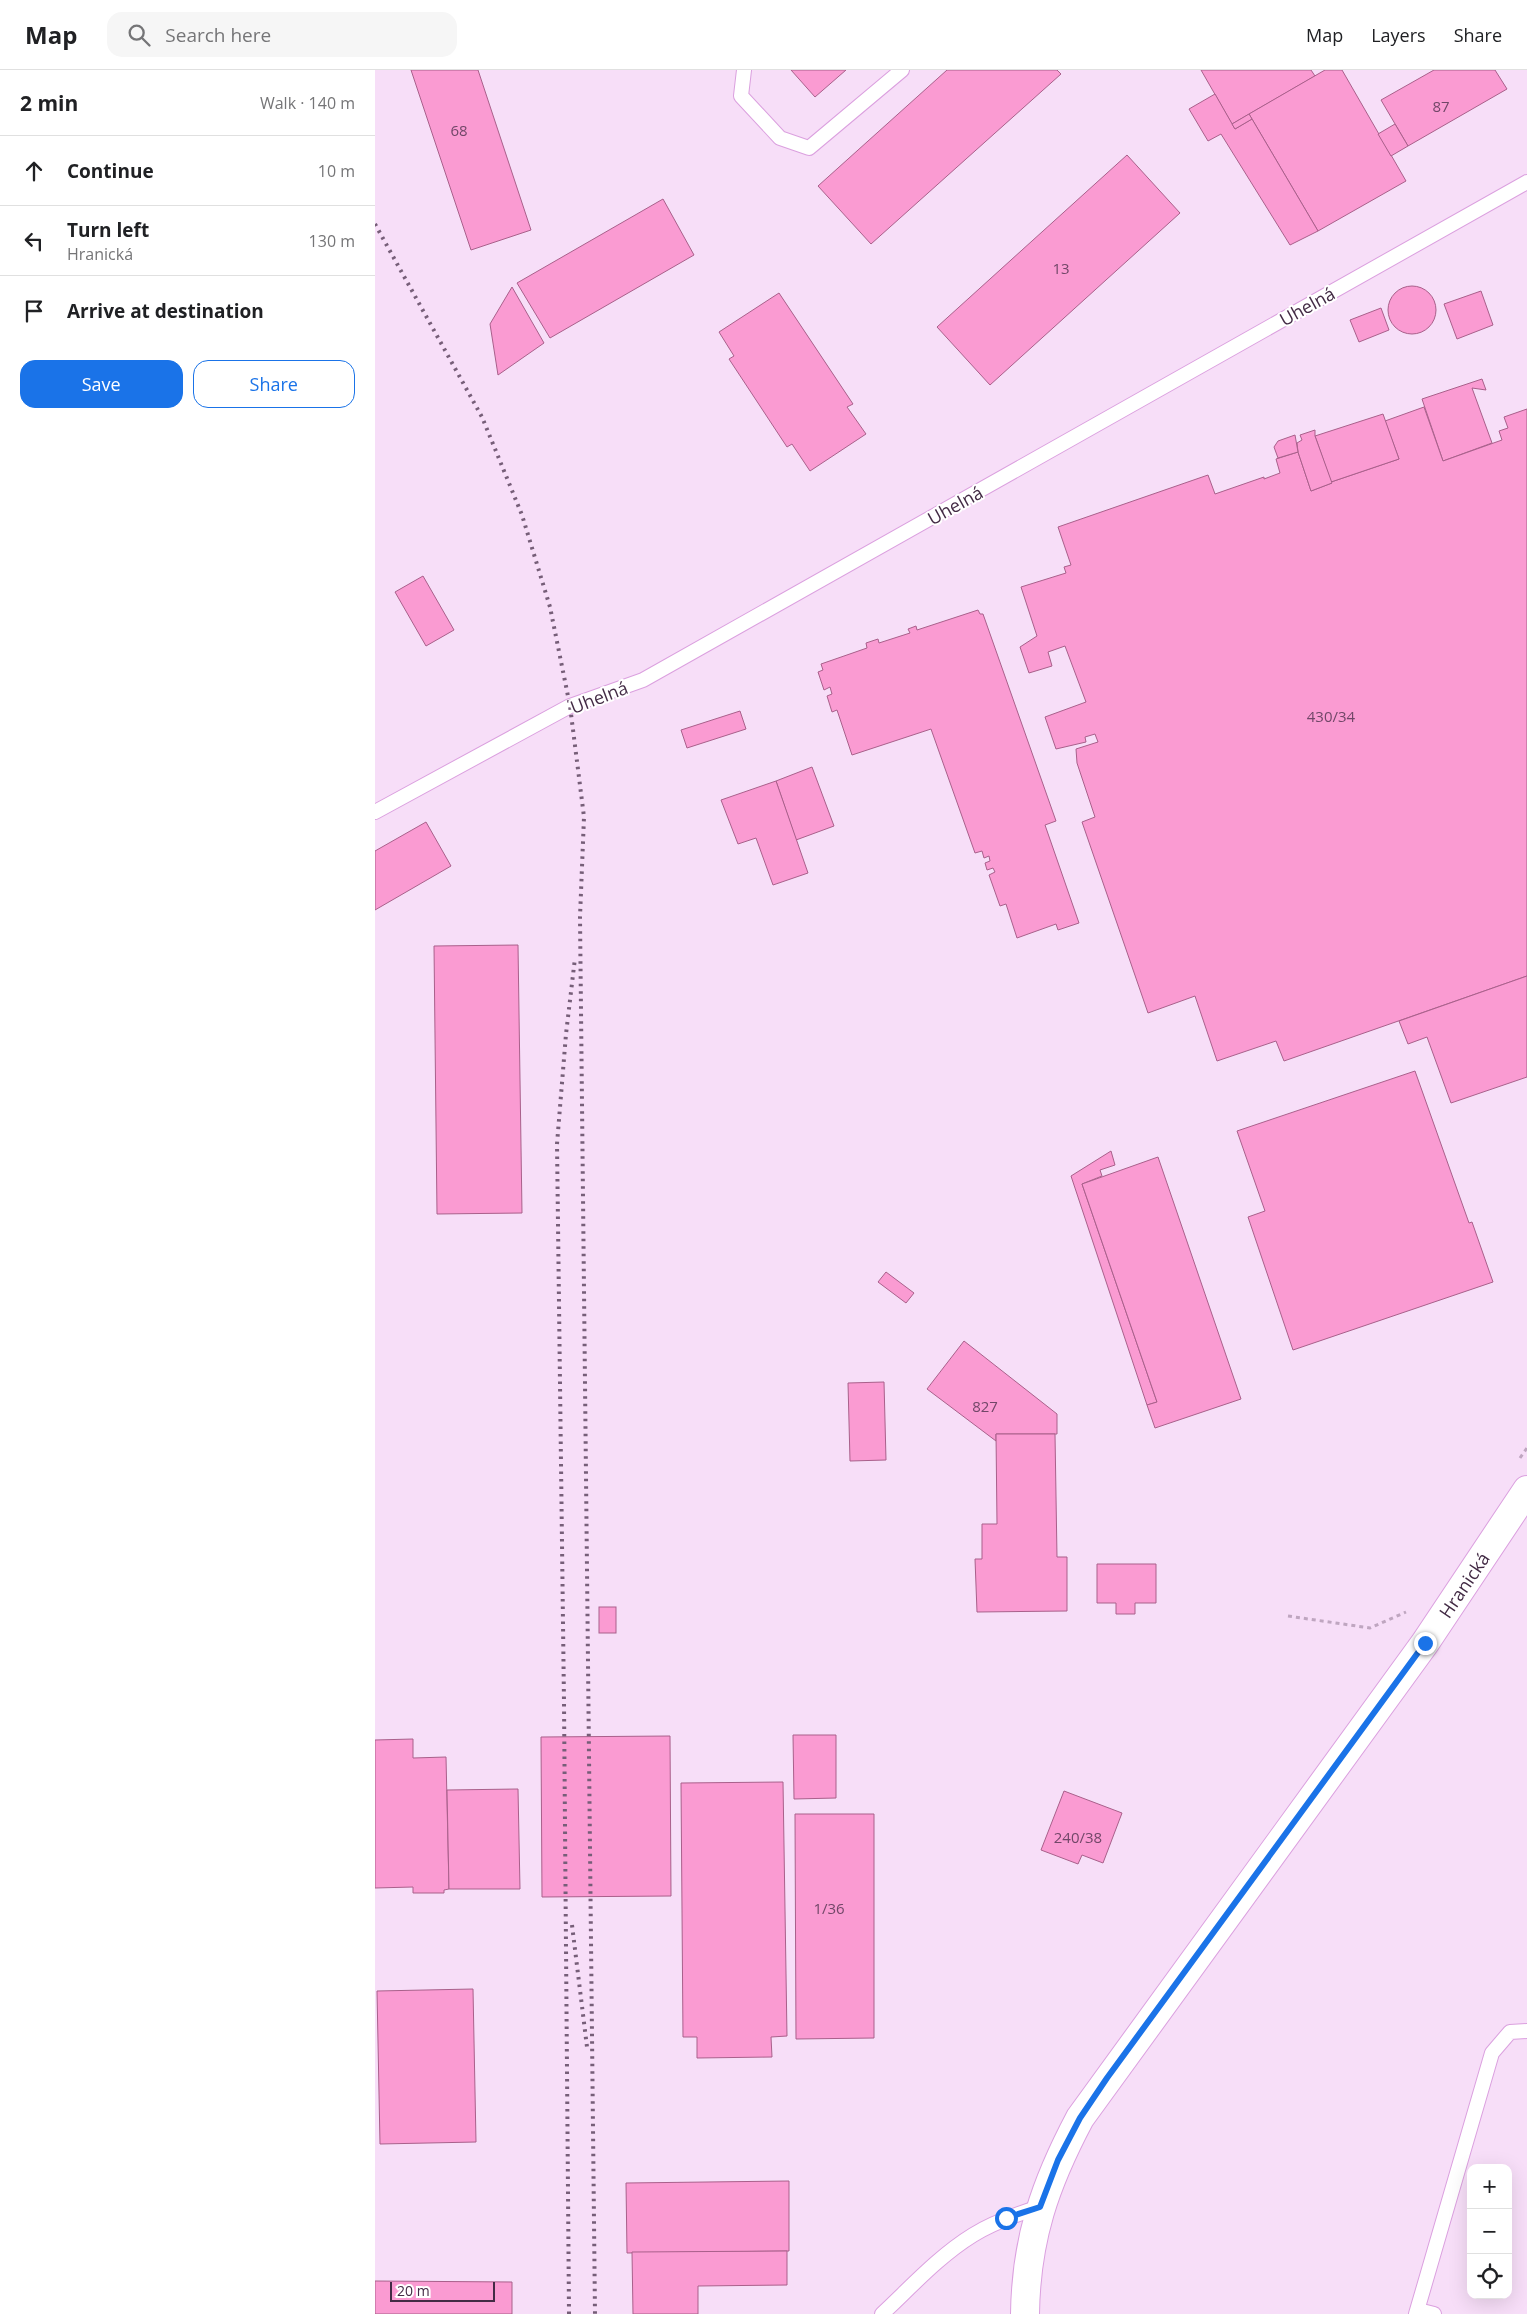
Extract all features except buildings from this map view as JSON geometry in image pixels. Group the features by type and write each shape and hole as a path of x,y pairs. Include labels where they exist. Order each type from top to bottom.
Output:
{"street":[{"name":"Hranická","path":"1025,2314 1026,2283 1031,2246 1040,2207 1058,2160 1080,2118 1107,2078 1425,1643 1527,1490"}],"lane":[{"path":"744,70 741,96 780,138 809,148 902,70"},
{"name":"Uhelná","path":"375,812 570,706 643,680 1527,182"},
{"path":"1434,2314 1417,2312 1492,2052 1510,2032 1527,2032"},
{"path":"883,2314 946,2255 973,2235 1006,2218 1040,2207"}],"path":[{"path":"1516,1464 1527,1448"},
{"path":"1288,1616 1370,1628 1413,1609"}],"railway":[{"path":"375,224 482,417 522,515 550,607 570,706 584,817 580,917 595,2314"},
{"path":"569,2314 557,1144 566,1034 575,958"},
{"path":"572,1925 587,2047"}],"route":[{"path":"1006,2218 1040,2207 1058,2160 1080,2118 1107,2078 1425,1643"}]}
